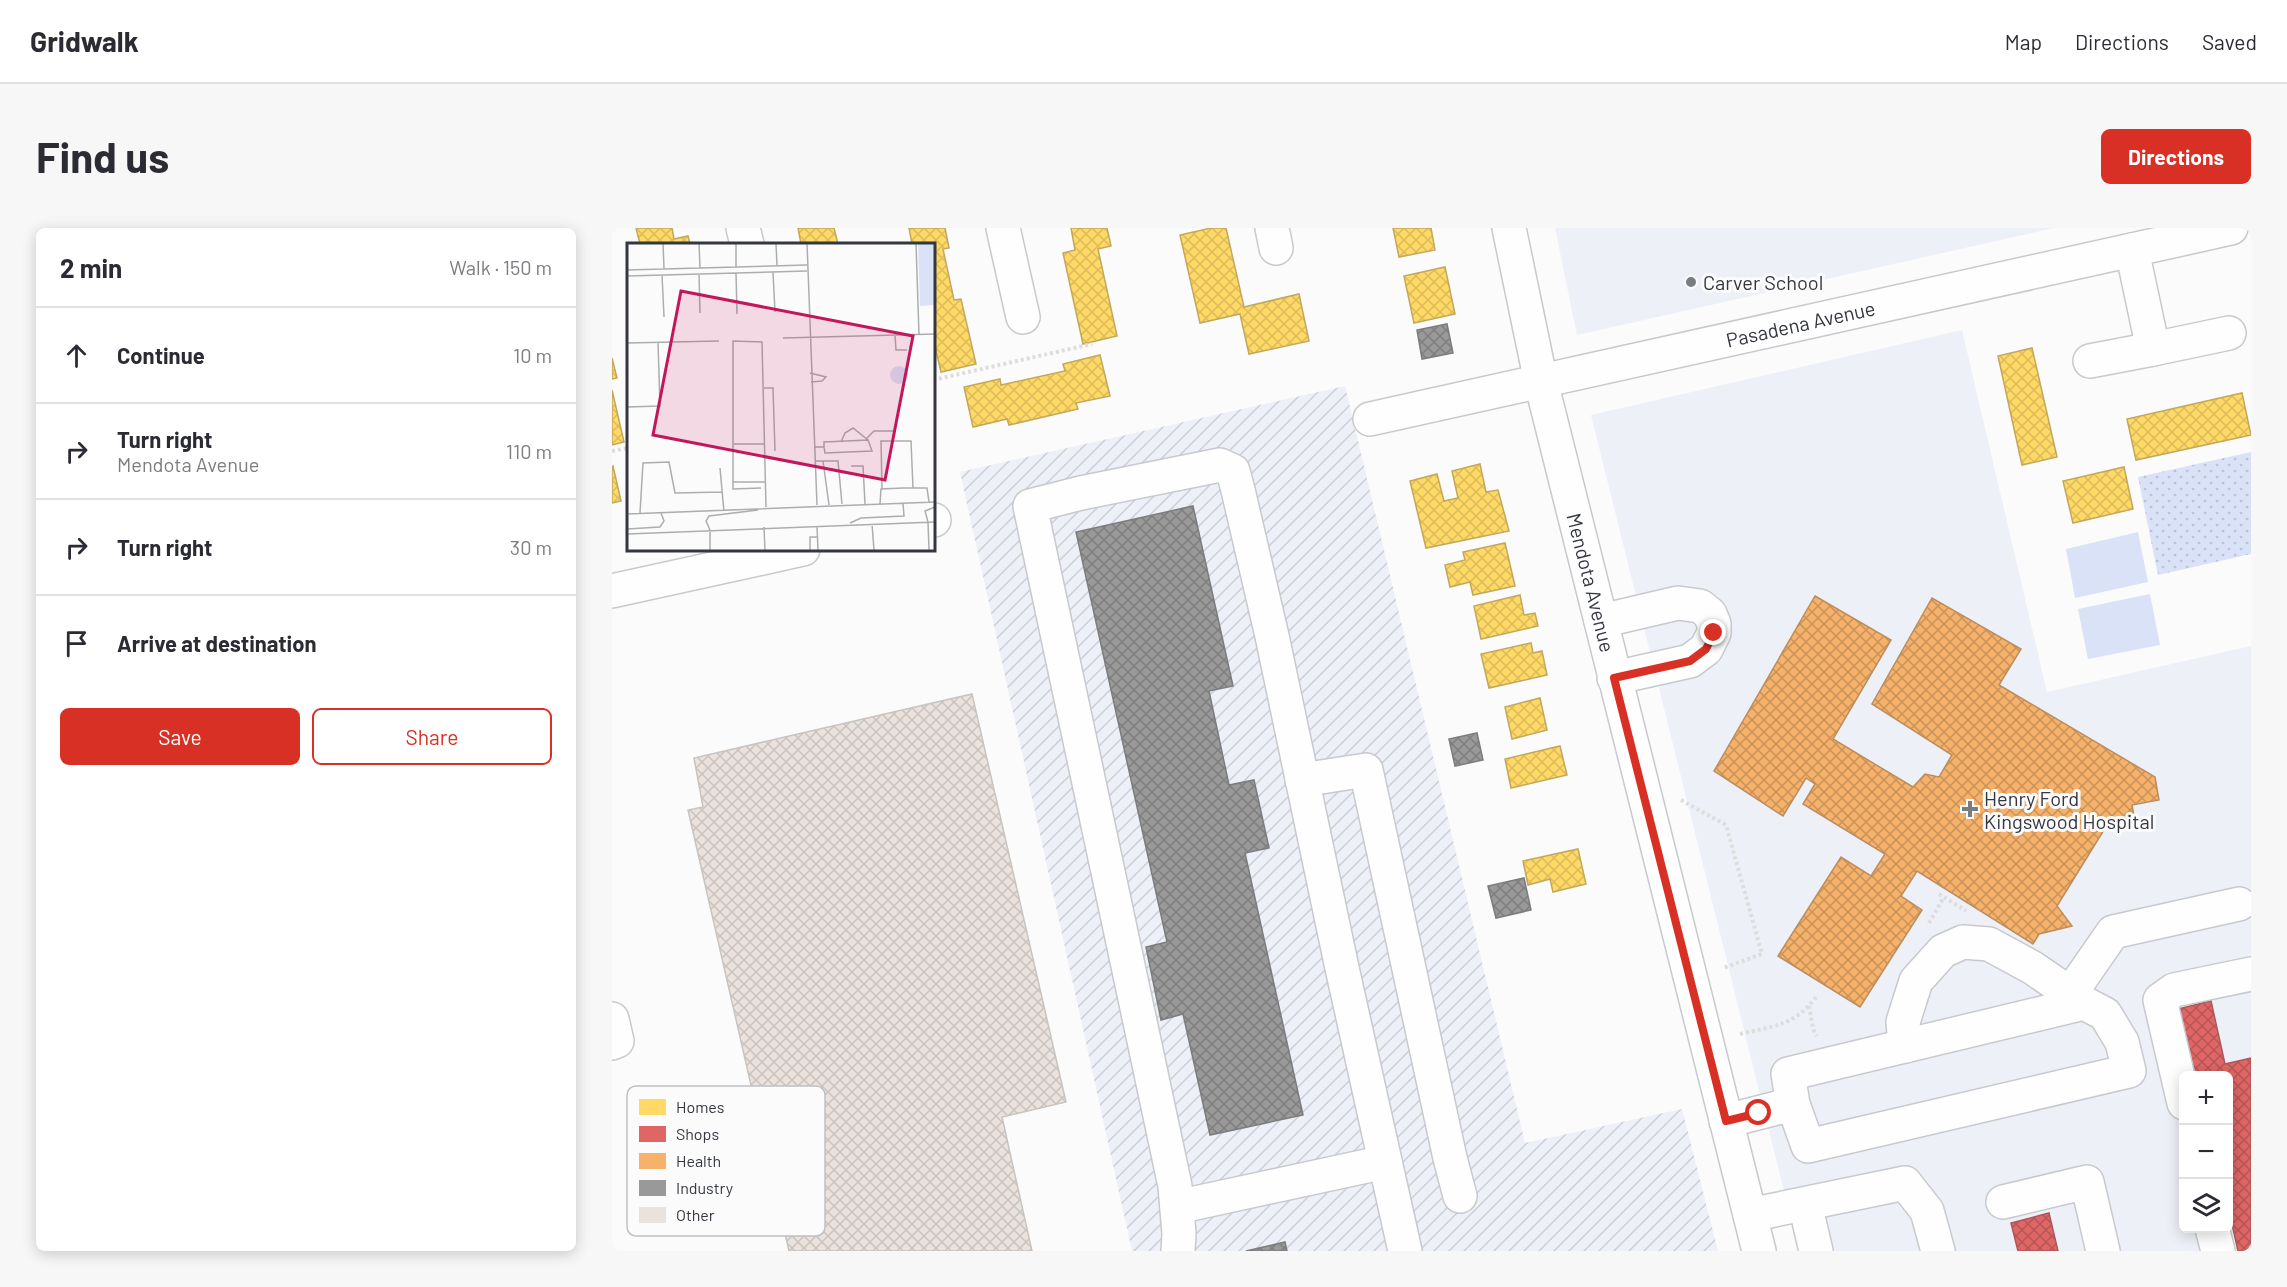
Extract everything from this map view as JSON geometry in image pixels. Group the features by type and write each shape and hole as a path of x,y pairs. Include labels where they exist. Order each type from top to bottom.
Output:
{"street":[{"path":"743,228 747,243"},
{"path":"1003,228 1023,317"},
{"name":"Mendota Avenue","path":"1509,228 1541,382 1759,1251"},
{"name":"Pasadena Avenue","path":"1370,419 2231,228"},
{"path":"2132,249 2153,349"},
{"path":"2090,361 2229,333"},
{"path":"1178,1251 1175,1186 1030,506 1081,493 1220,465 1233,471 1272,636 1405,1251"},
{"path":"612,591 798,550"},
{"path":"1601,621 1678,603 1700,606 1710,614 1714,624 1714,633 1706,649 1690,661 1614,678"},
{"path":"1302,780 1366,770 1460,1196"},
{"path":"1905,1046 1903,1022 1916,981 1943,951 1963,942 1989,944 2033,968 2077,999 2105,1014 2122,1042 2129,1071 1808,1146 1793,1104 1788,1074 1905,1046 2077,999 2113,932 2239,904"},
{"path":"2179,1082 2160,1000 2174,990 2251,974"},
{"path":"612,1019 617,1041 612,1042"},
{"path":"1726,1121 1793,1104"},
{"path":"1177,1207 1385,1162"},
{"path":"2003,1202 2087,1182 2103,1251"},
{"path":"1750,1215 1905,1183 1927,1212 1938,1251"},
{"path":"1805,1204 1816,1251"},
{"path":"2213,1233 2218,1251"}],"path":[{"path":"934,380 1092,344"},
{"path":"612,451 627,448"},
{"path":"1681,800 1726,825 1762,954 1723,968"},
{"path":"1939,894 1974,915"},
{"path":"1927,927 1944,897"},
{"path":"1740,1034 1786,1023 1809,1006 1816,997"},
{"path":"1809,1006 1813,1029 1818,1038"}],"shaded area":[{"name":"Carver School","path":"1555,228 2054,228 1577,335"},
{"name":"Henry Ford Kingswood Hospital","path":"1962,330 2047,692 2251,646 2251,1251 1799,1251 1591,415"},
{"path":"1345,386 1525,1143 1682,1109 1718,1251 1132,1251 960,472"},
{"path":"2251,452 2251,554 2158,575 2138,477"},
{"path":"2138,532 2148,582 2075,598 2066,549"},
{"path":"2150,594 2160,645 2088,659 2078,609"}],"building: Homes":[{"path":"636,228 672,228 674,239 688,236 690,243 640,243"},
{"path":"798,228 834,228 838,243 801,243"},
{"path":"909,228 945,228 949,248 943,249 954,300 961,299 976,364 941,372 934,342 934,243 912,243"},
{"path":"1071,228 1107,228 1111,246 1098,249 1117,336 1083,344 1063,253 1075,250"},
{"path":"1211,228 1226,228 1244,307 1299,294 1309,341 1249,354 1240,314 1200,323 1180,235"},
{"path":"1393,228 1431,228 1435,250 1399,257"},
{"path":"1445,267 1455,314 1414,323 1404,276"},
{"path":"2032,348 2057,457 2022,465 1998,356"},
{"path":"1100,355 1110,396 1076,403 1078,409 1009,425 1007,419 973,427 964,387 1000,379 1001,385 1065,371 1063,364"},
{"path":"612,358 617,378 612,379"},
{"path":"612,390 624,442 612,445"},
{"path":"2242,393 2251,435 2136,460 2127,419"},
{"path":"1480,464 1486,492 1498,490 1509,531 1426,548 1410,481 1437,474 1444,501 1458,498 1452,471"},
{"path":"612,467 621,501 612,503"},
{"path":"2124,467 2133,509 2073,523 2063,481"},
{"path":"1505,543 1515,586 1473,595 1470,582 1450,587 1445,565 1465,560 1463,552"},
{"path":"1520,595 1524,615 1535,613 1538,626 1481,639 1474,606"},
{"path":"1531,643 1533,653 1542,651 1547,675 1489,688 1481,654"},
{"path":"1540,698 1547,730 1512,739 1505,707"},
{"path":"1560,746 1567,775 1511,788 1505,759"},
{"path":"1578,849 1586,884 1553,892 1550,879 1528,885 1523,861"}],"building: Shops":[{"path":"2211,1001 2225,1064 2251,1058 2251,1251 2238,1251 2233,1228 2233,1071 2193,1071 2178,1009"},
{"path":"2049,1213 2058,1251 2018,1251 2011,1223"}],"building: Health":[{"path":"1815,596 1891,640 1833,739 1913,787 1925,774 1939,777 1952,755 1872,704 1932,598 2021,649 1999,685 2155,777 2159,800 2132,805 2134,816 2110,820 2057,906 2072,926 2039,934 2033,944 1917,871 1901,896 1922,910 1860,1007 1778,956 1841,857 1871,876 1885,854 1803,804 1815,784 1806,778 1783,816 1714,771"}],"building: Industry":[{"path":"1447,324 1453,353 1422,359 1417,330"},
{"path":"1193,506 1233,686 1209,691 1229,785 1254,780 1269,848 1245,853 1303,1115 1210,1135 1183,1014 1161,1020 1146,947 1167,942 1076,532"},
{"path":"1477,733 1483,760 1455,766 1449,739"},
{"path":"1524,878 1531,910 1496,918 1488,886"},
{"path":"1285,1242 1287,1251 1246,1251"}],"building: Other":[{"path":"972,694 1066,1102 1002,1117 1032,1251 789,1251 786,1236 825,1236 825,1086 751,1086 688,810 703,807 694,758"}],"place":[{"name":"Carver School","path":"1691,282"},
{"name":"Henry Ford Kingswood Hospital","path":"1970,809"}],"route":[{"path":"1714,633 1706,649 1690,661 1614,678 1726,1121 1759,1113"}]}
